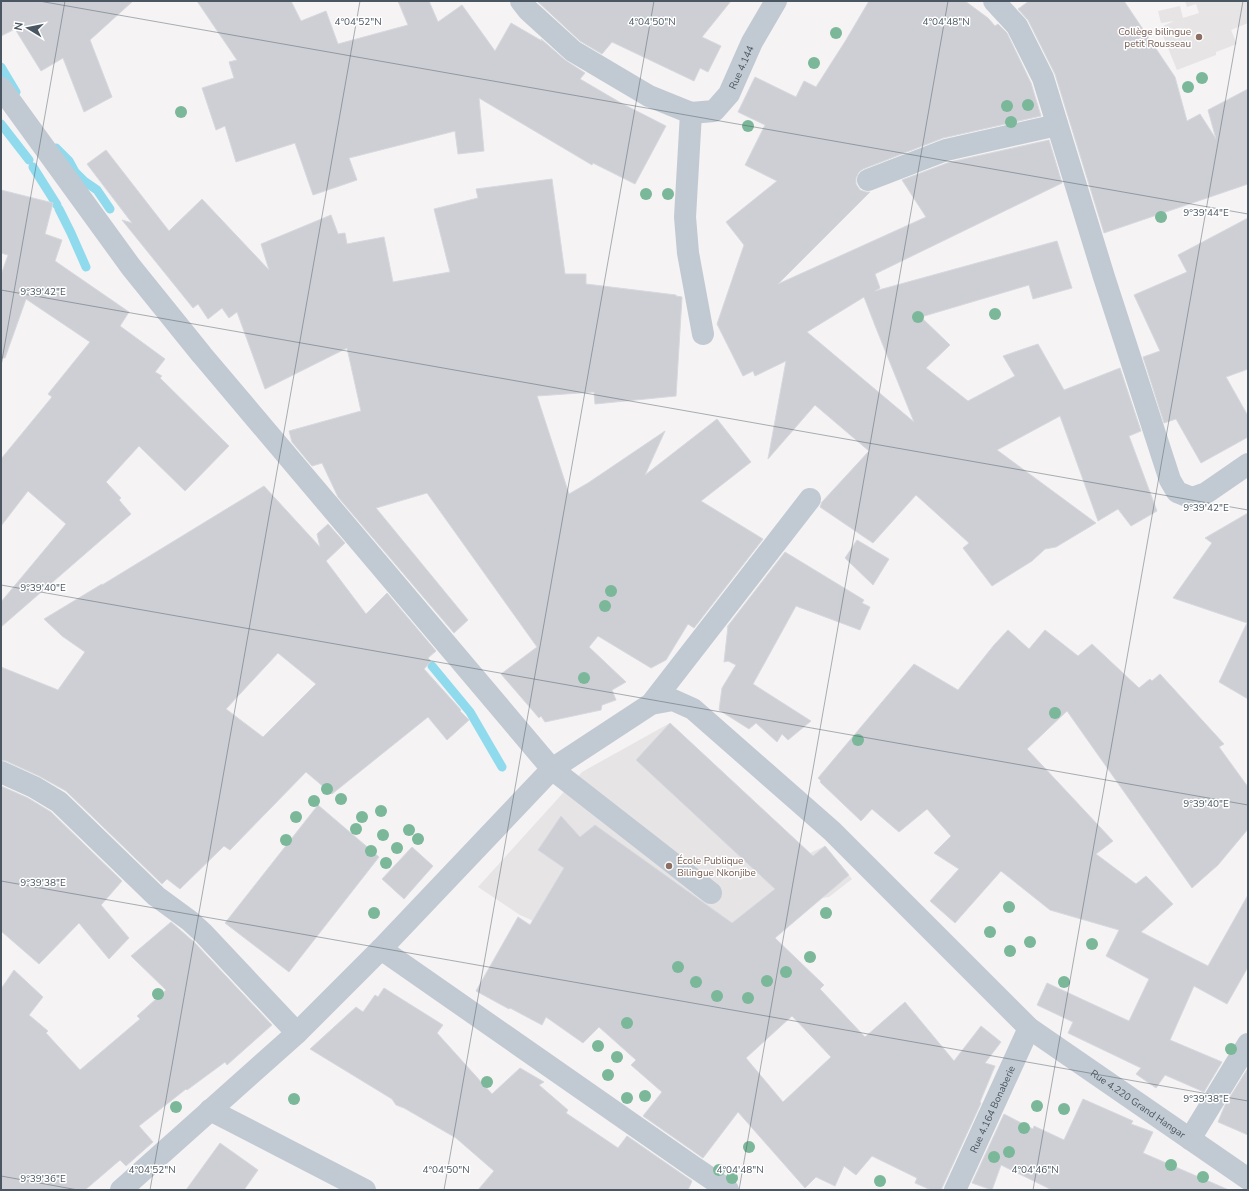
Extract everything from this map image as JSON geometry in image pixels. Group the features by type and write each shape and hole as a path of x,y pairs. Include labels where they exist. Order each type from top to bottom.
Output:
{"street":[{"path":"521,1 528,10 573,51 649,96 691,114 685,217 688,253 703,334"},
{"name":"Rue 4.144","path":"691,114 714,111 730,94 752,42 776,1"},
{"path":"994,1 1017,26 1043,78 1170,480 1177,492 1192,498 1206,493 1248,464"},
{"path":"1,88 130,267 202,355 552,769 711,893"},
{"path":"868,180 946,150 1057,125"},
{"path":"121,1190 297,1034 552,769 651,704 810,499"},
{"name":"Rue 4.220 Grand Hangar","path":"651,704 673,700 692,709 832,831 1029,1028 1248,1179"},
{"path":"1,772 34,786 59,802 156,896 190,921 203,933 297,1034"},
{"path":"380,949 728,1190"},
{"name":"Rue 4.164 Bonaberie","path":"955,1190 1029,1028"},
{"path":"1190,1139 1248,1044"},
{"path":"210,1110 365,1190"}],"shaded area":[{"name":"Collège bilingue petit Rousseau","path":"1185,1 1248,1 1248,23 1231,30 1237,44 1216,52 1216,55 1177,70 1161,31 1164,29 1163,26 1174,21 1161,23 1158,11 1180,6 1183,18 1199,13 1196,4 1187,7"},
{"name":"École Publique Bilingue Nkonjibe","path":"670,723 810,853 825,846 852,879 829,897 822,898 768,943 596,949 520,915 478,887 582,772"}],"building":[{"path":"1,1 133,1 90,40 112,97 84,112 63,58 41,71 15,29 1,36"},
{"path":"197,1 291,1 301,21 326,11 338,44 408,25 398,1 429,1 438,22 462,5 495,51 511,23 542,41 541,39 565,60 585,73 580,79 621,103 666,126 635,184 593,163 592,165 479,98 484,151 458,154 455,131 349,158 357,180 313,195 295,143 236,162 225,126 216,130 202,88 234,78 229,62 237,60"},
{"path":"537,1 731,1 702,37 721,46 708,72 700,68 694,81 612,42 602,54 580,41"},
{"path":"869,1 965,1 988,18 995,26 998,24 1007,33 1031,83 1041,116 943,138 863,169 859,172 856,178 856,184 860,190 870,192 778,284 926,217 902,180 950,162 1049,140 1062,183 875,274 880,288 875,291 1057,241 1072,288 1033,299 1029,285 921,317 950,345 926,368 968,401 1015,376 1003,356 1038,344 1064,390 1120,368 1141,431 1129,436 1157,511 1131,526 1118,509 1098,521 1060,416 997,450 1096,523 1056,547 1045,549 1032,561 992,586 963,548 969,543 916,495 873,543 820,507 822,502 869,451 815,405 768,459 786,361 755,376 753,371 743,376 717,324 744,245 726,222 777,181 745,165 765,125 738,112 755,77 796,97 804,81 816,87","holes":["864,297 914,422 807,332"]},
{"path":"1029,1 1124,1 1175,77 1187,121 1200,114 1216,139 1208,110 1248,89 1248,184 1104,233 1055,74 1028,20 1018,9"},
{"path":"106,150 169,231 202,199 269,270 261,244 331,215 338,234 345,233 347,244 384,237 393,282 450,272 434,209 478,198 476,189 552,179 565,274 586,274 586,284 682,297 676,396 595,404 594,392 537,396 569,494 588,483 665,431 645,475 717,419 751,462 701,501 763,539 694,628 688,624 666,660 651,668 598,636 589,647 626,682 612,690 616,700 602,705 601,710 545,722 541,716 539,718 501,674 537,647 427,493 376,508 468,620 454,633 338,497 322,463 312,466 292,442 289,431 361,411 347,348 265,389 237,312 229,318 222,308 208,319 198,304 193,308 122,220 132,223 87,164"},
{"path":"1,190 53,203 45,234 62,240 55,261 129,312 120,326 165,359 155,372 162,376 160,378 229,446 185,491 139,446 106,482 121,498 119,500 131,514 1,627 1,602 66,524 28,491 1,526 1,459 52,397 48,394 90,342 26,299 5,358 1,358 1,275 8,255 1,253"},
{"path":"1248,218 1248,369 1226,377 1248,416 1248,437 1201,463 1176,419 1164,423 1143,357 1160,351 1134,295 1187,272 1178,255"},
{"path":"264,486 320,547 317,534 328,524 345,543 326,561 366,614 387,593 436,651 428,658 431,661 424,669 469,720 447,740 428,717 332,794 306,772 230,850 224,846 180,889 167,879 162,884 66,791 39,776 1,760 1,667 58,690 85,652 62,636 44,619","holes":["278,653 316,684 263,737 226,709"]},
{"path":"1248,513 1248,699 1219,682 1247,623 1173,598 1212,543 1205,538"},
{"path":"857,540 889,559 873,585 845,558"},
{"path":"785,552 864,600 862,603 870,607 860,630 796,606 753,684 811,721 788,740 782,734 777,742 756,723 749,729 719,710 722,688 736,665 728,661 724,662 728,626 727,627"},
{"path":"1008,630 1029,649 1045,630 1078,656 1092,644 1139,688 1150,679 1152,681 1160,674 1224,744 1219,747 1248,787 1248,829 1218,865 1192,888 1067,711 1027,749 1113,841 1096,854 1136,884 1146,876 1173,904 1141,932 1208,966 1248,895 1248,967 1227,1004 1194,986 1170,1040 1222,1062 1204,1092 1165,1075 1156,1088 1136,1074 1141,1068 1068,1033 1073,1022 1037,1005 1047,983 1129,1021 1149,979 1106,956 1119,930 1050,910 1001,871 955,923 930,901 959,869 934,853 951,836 927,809 899,832 872,809 861,821 820,782 821,781 818,778 914,664 958,690"},
{"path":"670,723 813,856 825,846 849,875 775,938 824,985 820,989 865,1037 905,1002 954,1061 981,1026 1001,1042 985,1063 995,1066 980,1102 981,1103 941,1190 931,1190 915,1183 917,1178 872,1156 856,1175 844,1166 835,1186 816,1177 805,1188 738,1112 703,1158 643,1116 662,1092 631,1065 636,1060 599,1027 583,1043 546,1017 542,1025 476,991 518,917 530,925 564,868 538,850 561,816 580,837 595,825 732,923 775,889 636,760","holes":["792,1016 831,1057 783,1102 746,1058"]},
{"path":"1,786 28,798 51,812 122,881 101,905 129,938 109,959 79,923 39,964 1,931"},
{"path":"318,805 379,857 289,972 225,923"},
{"path":"412,847 433,866 404,899 382,879"},
{"path":"171,922 194,942 272,1025 227,1065 225,1062 187,1090 186,1089 139,1126 153,1142 126,1166 120,1160 85,1190 1,1190 1,989 14,970 43,997 29,1015 48,1031 46,1033 80,1070 140,1019 137,1016 166,990 131,956"},
{"path":"384,988 443,1025 437,1033 492,1094 520,1068 544,1082 539,1085 568,1110 566,1113 618,1148 627,1136 692,1181 688,1190 478,1190 494,1171 456,1138 404,1108 396,1105 392,1099 310,1049 356,1007 363,1012 375,995 378,997"},
{"path":"1248,1068 1248,1135 1218,1122 1225,1105"},
{"path":"1083,1099 1133,1121 1131,1124 1153,1132 1143,1153 1229,1190 1052,1190 1001,1165 992,1190 972,1183 1004,1114 1033,1129 1034,1126 1064,1140"},
{"path":"220,1143 258,1170 244,1190 186,1190"}],"waterway":[{"path":"1,67 16,92"},
{"path":"1,124 29,160"},
{"path":"56,148 69,161 75,172 84,181 97,190 110,209"},
{"path":"33,167 57,205"},
{"path":"59,209 86,267"},
{"path":"432,666 470,712 502,767"}],"place":[{"name":"Collège bilingue petit Rousseau","path":"1199,37"},
{"name":"École Publique Bilingue Nkonjibe","path":"669,866"}]}
